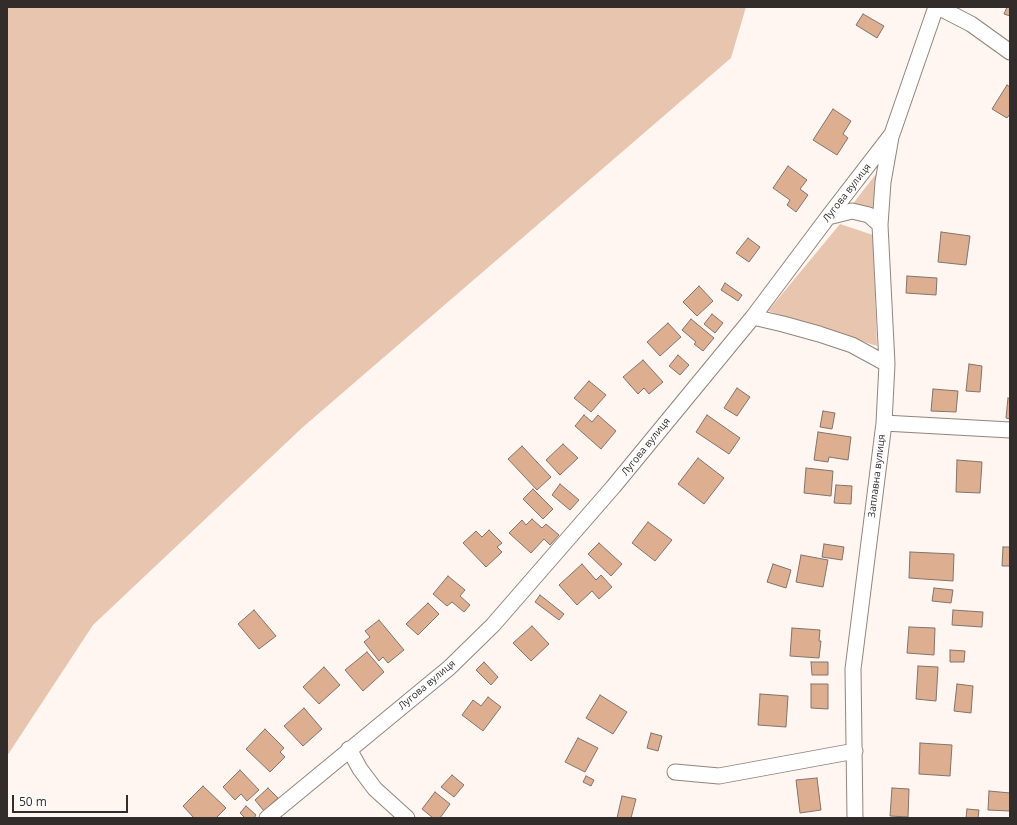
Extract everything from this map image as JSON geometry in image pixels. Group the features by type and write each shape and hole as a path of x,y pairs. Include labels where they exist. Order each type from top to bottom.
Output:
{"street":[{"path":"937,7 971,24 1010,52"},
{"name":"Лугова вулиця","path":"267,818 449,668 493,625 614,486 753,317 892,134 937,7"},
{"name":"Заплавна вулиця","path":"854,818 855,752 853,669 884,423 887,364 880,225 883,182 892,134"},
{"path":"828,217 852,211 869,215 880,225"},
{"path":"753,317 819,334 852,345 887,364"},
{"path":"884,423 1010,430"},
{"path":"349,749 360,769 375,789 407,818"},
{"path":"675,772 719,776 855,752"}],"shaded area":[{"path":"7,7 746,7 731,58 303,427 93,625 7,756"},
{"path":"876,174 873,212 852,205"},
{"path":"840,224 873,235 877,346 768,311"}],"building":[{"path":"1007,7 1010,7 1010,16 1004,14"},
{"path":"863,14 884,26 877,38 856,25"},
{"path":"1007,85 1010,87 1010,114 1007,118 992,109"},
{"path":"833,109 851,121 843,134 848,138 837,155 813,140"},
{"path":"788,166 807,180 800,189 808,195 796,212 787,205 790,200 773,188"},
{"path":"941,232 970,236 966,265 938,262"},
{"path":"748,238 760,247 749,262 736,253"},
{"path":"907,276 937,278 936,295 906,293"},
{"path":"725,283 742,295 738,301 721,290"},
{"path":"699,286 713,301 697,316 683,302"},
{"path":"712,314 723,323 715,333 704,324"},
{"path":"691,319 714,338 703,351 694,344 696,342 682,330"},
{"path":"668,323 681,337 660,356 647,342"},
{"path":"678,355 689,365 680,375 669,366"},
{"path":"643,360 663,382 649,394 644,388 638,394 623,377"},
{"path":"969,364 982,366 980,392 966,391"},
{"path":"589,381 606,395 591,412 574,398"},
{"path":"737,388 750,397 737,416 724,408"},
{"path":"933,389 958,391 956,412 931,411"},
{"path":"1008,398 1010,399 1010,419 1006,418"},
{"path":"823,411 835,413 832,429 820,427"},
{"path":"584,415 592,422 598,415 616,431 601,449 575,426"},
{"path":"707,415 740,438 729,454 696,432"},
{"path":"818,432 851,437 848,460 829,457 828,462 814,460"},
{"path":"563,444 578,458 560,475 546,460"},
{"path":"522,446 551,477 537,490 508,459"},
{"path":"698,458 724,478 704,504 678,484"},
{"path":"957,460 982,462 980,493 956,492"},
{"path":"806,468 833,471 831,496 804,493"},
{"path":"560,484 579,500 570,510 552,495"},
{"path":"836,485 852,486 851,504 834,503"},
{"path":"533,489 553,509 543,519 523,499"},
{"path":"532,519 542,528 546,524 559,535 550,545 544,539 531,553 509,533 522,520 526,525"},
{"path":"648,522 672,540 655,561 632,543"},
{"path":"489,530 502,543 497,547 502,552 486,567 463,543 476,531 482,537"},
{"path":"599,543 622,564 611,576 588,554"},
{"path":"824,544 844,547 842,560 822,557"},
{"path":"1003,547 1010,547 1010,566 1002,566"},
{"path":"910,552 954,554 953,581 909,578"},
{"path":"801,555 828,560 823,587 796,582"},
{"path":"582,564 596,580 601,575 612,587 599,599 592,591 577,605 559,585"},
{"path":"773,564 791,570 786,588 767,582"},
{"path":"448,576 465,590 460,596 470,605 464,612 452,602 447,606 433,594"},
{"path":"934,588 953,590 951,603 932,601"},
{"path":"540,595 564,614 559,620 535,602"},
{"path":"428,603 439,614 418,635 406,624"},
{"path":"254,610 276,636 259,649 238,624"},
{"path":"953,610 983,612 982,627 952,625"},
{"path":"379,620 404,650 388,663 383,657 379,661 364,642 370,637 365,631"},
{"path":"532,626 549,644 531,661 513,643"},
{"path":"909,627 935,628 934,655 907,653"},
{"path":"792,628 820,630 819,641 821,641 819,658 790,656"},
{"path":"950,650 965,651 964,662 950,662"},
{"path":"367,652 384,672 363,691 345,670"},
{"path":"484,662 498,677 491,685 476,670"},
{"path":"811,662 828,662 828,675 812,675"},
{"path":"918,666 938,667 936,701 916,699"},
{"path":"324,667 340,685 319,704 303,687"},
{"path":"811,684 828,684 828,709 811,708"},
{"path":"957,684 973,686 971,713 954,711"},
{"path":"760,694 788,696 786,727 758,725"},
{"path":"600,695 627,712 613,734 586,718"},
{"path":"488,697 501,707 483,731 462,715 473,700 481,706"},
{"path":"304,708 322,729 303,746 284,726"},
{"path":"265,729 284,748 280,752 285,757 270,772 246,749"},
{"path":"651,733 662,736 658,751 647,748"},
{"path":"578,738 598,748 585,772 565,762"},
{"path":"920,743 952,745 950,776 919,774"},
{"path":"240,770 259,790 247,801 241,794 235,800 223,787"},
{"path":"452,775 464,785 454,797 441,787"},
{"path":"586,776 594,780 591,786 583,782"},
{"path":"817,778 821,810 800,813 796,780"},
{"path":"203,786 226,808 216,818 194,818 183,806"},
{"path":"268,788 278,798 264,811 255,800"},
{"path":"892,788 909,789 908,817 890,816"},
{"path":"989,791 1010,793 1010,811 988,810"},
{"path":"435,792 450,804 440,818 433,818 422,809"},
{"path":"622,796 636,799 631,818 617,818"},
{"path":"246,806 256,815 254,818 245,818 240,813"},
{"path":"967,809 979,810 978,818 966,818"}]}
